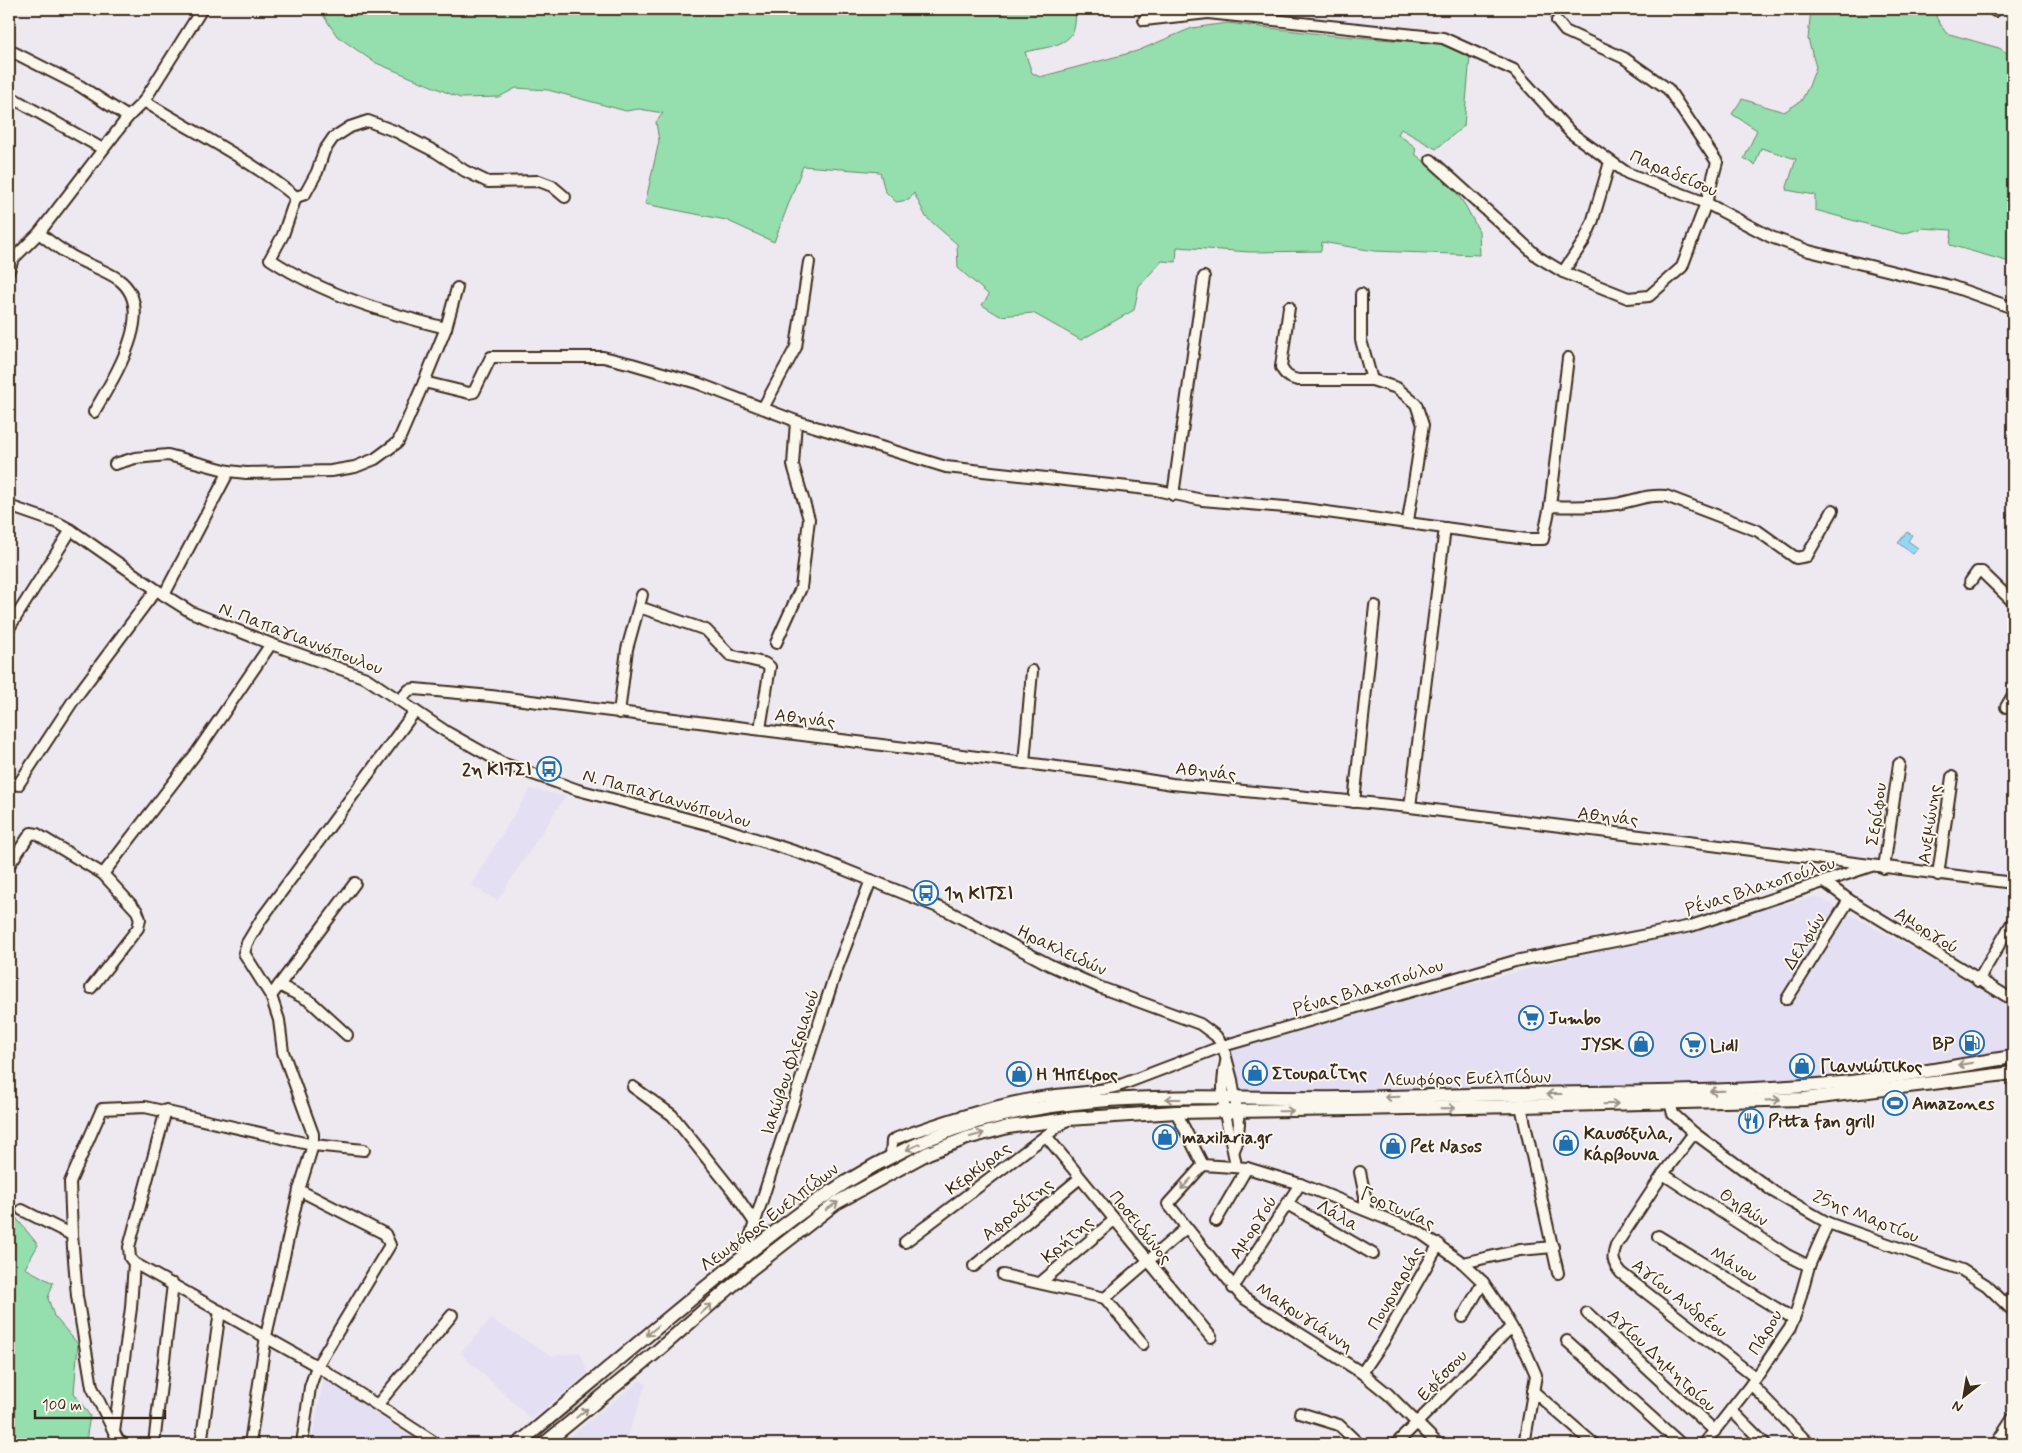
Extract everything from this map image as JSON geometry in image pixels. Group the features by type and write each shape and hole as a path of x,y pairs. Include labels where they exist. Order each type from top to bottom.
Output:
{"main road":[{"name":"Λεωφόρος Ευελπίδων","path":"544,1444 655,1353 751,1269 836,1203 898,1168 967,1138 1008,1127 1068,1119 1176,1112 1230,1105 1721,1090 1833,1084 2013,1057"},
{"name":"Λεωφόρος Ευελπίδων","path":"518,1444 744,1256 820,1198 851,1177 891,1156 964,1126 993,1117 1082,1103 1136,1100 1230,1105 1521,1106 1749,1101 1834,1096 2013,1073"}],"street":[{"path":"9,270 11,258 39,234 103,149 144,101 202,9"},
{"name":"Παραδείσου","path":"1144,20 1207,11 1443,38 1514,70 1571,133 1627,173 1706,204 1771,238 1809,251 1951,286 2013,308"},
{"path":"1431,160 1519,242 1538,257 1563,272 1628,298 1650,296 1682,267 1706,204 1717,162 1668,89 1624,58 1565,31 1556,21"},
{"path":"9,50 80,86 128,118"},
{"path":"10,100 103,149"},
{"path":"144,101 233,152 267,174 296,197"},
{"path":"296,197 305,194 317,172 324,152 334,138 350,127 368,122 397,132 436,152 465,172 488,182 539,181 552,186 565,197"},
{"path":"1563,272 1584,241 1592,223 1610,162"},
{"path":"296,197 283,235 270,259 355,300 398,316 446,328"},
{"path":"39,234 69,254 117,278 125,285 135,302 135,320 130,339 119,367 94,412"},
{"path":"763,408 796,347 809,262"},
{"path":"1173,495 1204,277"},
{"path":"115,464 135,458 168,455 229,471 261,473 331,471 355,467 376,459 398,442 446,328 457,288"},
{"path":"1361,294 1361,340 1372,380"},
{"path":"1289,307 1281,367 1285,375 1291,379 1298,380 1372,380 1397,388 1416,404 1423,425 1408,521"},
{"path":"424,382 469,393 474,392 478,386 491,357 603,358 698,383 796,421 946,467 1156,490 1202,500 1297,508 1543,539 1550,506 1568,358"},
{"path":"776,642 801,588 810,519 793,465 796,421"},
{"path":"18,785 73,701 160,593 229,471"},
{"path":"1550,506 1580,507 1618,504 1651,494 1666,496 1758,531 1796,558 1807,556 1833,510"},
{"name":"Ν. Παπαγιαννόπουλου","path":"9,506 58,523 71,530 160,593 191,612 271,644 366,678 415,711 502,764 578,790 626,801 722,828 818,859 871,880"},
{"path":"1410,807 1444,528"},
{"path":"9,628 71,530"},
{"path":"1970,582 1977,572 1982,572 2013,602"},
{"path":"619,713 627,649 642,595"},
{"path":"1354,802 1376,606"},
{"path":"645,609 706,630 730,656 764,663 770,667 760,729"},
{"path":"103,874 197,752 271,644"},
{"path":"1024,763 1032,671"},
{"name":"Αθηνάς","path":"400,700 408,690 415,689 760,729 1172,784 1410,807 2013,883"},
{"path":"2006,706 2013,696"},
{"path":"250,1444 266,1336 299,1190 313,1145 313,1134 283,1052 279,1020 271,996 244,953 247,943 415,711"},
{"name":"Σερίφου","path":"1884,868 1899,764"},
{"name":"Ανεμώνης","path":"1938,874 1952,777"},
{"path":"9,865 30,833 33,832 103,874 137,911 140,919 138,928 92,988"},
{"name":"Ρένας Βλαχοπούλου","path":"891,1156 892,1140 945,1121 1032,1098 1100,1091 1224,1046 1515,961 1691,926 1826,883 1872,866"},
{"name":"Ηρακλειδών","path":"871,880 948,911 1050,965 1099,987 1200,1024 1216,1036 1224,1046"},
{"name":"Ιακώβου Φλεριανού","path":"744,1256 835,974 871,880"},
{"path":"271,996 355,883"},
{"name":"Αμοργού","path":"1826,883 1849,900 1978,981 2013,1000"},
{"name":"Δελφών","path":"1787,999 1849,900"},
{"path":"1978,981 2013,921"},
{"path":"279,985 310,1001 347,1035"},
{"path":"1224,1046 1227,1059 1222,1080 1230,1105 1230,1142 1234,1150 1236,1166"},
{"path":"634,1087 672,1115 736,1195 755,1223"},
{"name":"25ης Μαρτίου","path":"1670,1102 1673,1114 1694,1133 1774,1192 1828,1223 1962,1270 1986,1285 2013,1311"},
{"path":"1521,1106 1558,1273"},
{"path":"124,1444 118,1440 92,1387 77,1296 72,1235 70,1182 102,1109 145,1107 166,1110 313,1145 364,1150"},
{"path":"166,1110 129,1247 130,1258 134,1263 266,1336 378,1404 437,1444"},
{"path":"1176,1112 1203,1165"},
{"name":"Κερκύρας","path":"905,1242 1047,1137 1068,1119"},
{"name":"Αγίου Ανδρέου","path":"1694,1133 1663,1174 1616,1245 1612,1255 1614,1264 1621,1273 1754,1381"},
{"name":"Ποσειδώνος","path":"1047,1137 1211,1337"},
{"name":"Γορτυνίας","path":"1203,1165 1247,1168 1300,1184 1420,1232 1463,1263 1483,1282 1527,1354 1536,1375 1525,1440 1527,1444"},
{"name":"Μακρυγιάννη","path":"1203,1165 1168,1204 1234,1288 1260,1310 1362,1373 1388,1394 1438,1444"},
{"path":"1216,1221 1247,1168"},
{"path":"1360,1172 1365,1210"},
{"name":"Θηβών","path":"1663,1174 1809,1266"},
{"name":"Αφροδίτης","path":"974,1266 1080,1178"},
{"name":"Αμοργού","path":"1234,1288 1300,1184"},
{"path":"299,1190 385,1234 390,1245 316,1366 310,1387 302,1444"},
{"name":"Λάλα","path":"1287,1204 1373,1254"},
{"path":"22,1210 72,1235"},
{"name":"Κρήτης","path":"1040,1283 1114,1220"},
{"name":"Πάρου","path":"1704,1444 1754,1381 1794,1319 1809,1266 1828,1223"},
{"path":"1105,1298 1149,1262 1186,1228"},
{"name":"Μάνου","path":"1658,1236 1794,1319"},
{"name":"Πουρναριάς","path":"1362,1373 1383,1342 1439,1244"},
{"path":"1463,1263 1520,1250 1553,1247"},
{"path":"114,1432 130,1317 134,1263"},
{"path":"1003,1275 1105,1298 1143,1344"},
{"path":"1462,1317 1483,1282"},
{"path":"154,1444 173,1284"},
{"path":"202,1444 220,1310"},
{"name":"Αγίου Δημητρίου","path":"1587,1314 1715,1431"},
{"path":"378,1404 452,1315"},
{"name":"Εφέσσου","path":"1396,1444 1511,1327"},
{"path":"1567,1341 1681,1444"},
{"path":"1754,1381 1809,1444"},
{"path":"1533,1391 1594,1444"},
{"path":"1731,1410 1765,1444"},
{"path":"1300,1413 1338,1425 1359,1444"},
{"path":"1996,1444 2013,1418"}],"shaded area":[{"path":"530,789 566,796 497,901 471,885"},
{"path":"1816,896 2013,1003 2013,1049 1809,1079 1238,1098 1223,1046"},
{"path":"491,1319 552,1356 580,1352 588,1374 531,1419 460,1353"},
{"path":"324,1378 423,1444 311,1444"},
{"path":"640,1380 646,1384 625,1444 560,1444"}],"green space":[{"path":"319,9 1076,9 1074,29 1066,40 1053,46 1025,52 1032,73 1040,77 1137,51 1192,28 1227,23 1329,35 1443,44 1470,56 1464,126 1436,149 1401,129 1398,134 1415,147 1416,155 1447,179 1465,205 1479,231 1480,255 1374,251 1322,242 1321,251 1250,252 1177,247 1176,262 1162,261 1139,286 1134,310 1081,340 1033,313 1000,316 982,305 989,295 958,268 957,244 926,217 914,193 909,200 896,202 885,191 880,172 803,166 774,242 726,220 645,204 659,141 656,122 663,113 639,109 626,111 548,90 516,88 499,97 460,98 374,62 337,36"},
{"path":"1811,9 1937,9 1936,17 1946,33 1999,48 2013,56 2013,263 1950,245 1952,230 1922,228 1903,234 1815,210 1815,195 1786,190 1796,159 1761,148 1755,165 1744,159 1757,130 1732,114 1742,99 1784,112 1801,101 1809,86 1816,67 1808,39"},
{"path":"9,1209 38,1245 25,1268 53,1283 48,1298 54,1316 78,1344 74,1393 90,1416 86,1440 81,1444 9,1444"}],"water":[{"path":"1907,532 1912,535 1908,541 1918,548 1913,554 1898,543"}],"place":[{"name":"2η ΚΙΤΣΙ","path":"549,769"},
{"name":"1η ΚΙΤΣΙ","path":"926,893"},
{"name":"Jumbo","path":"1531,1018"},
{"name":"BP","path":"1972,1043"},
{"name":"JYSK","path":"1641,1044"},
{"name":"Lidl","path":"1693,1045"},
{"name":"Γιαννιώτικος","path":"1802,1066"},
{"name":"Στουραΐτης","path":"1255,1073"},
{"name":"Η Ήπειρος","path":"1019,1074"},
{"name":"Amazones","path":"1895,1103"},
{"name":"Pitta fan grill","path":"1751,1121"},
{"name":"maxilaria.gr","path":"1165,1137"},
{"name":"Καυσόξυλα, κάρβουνα","path":"1566,1143"},
{"name":"Pet Nasos","path":"1393,1146"}]}
